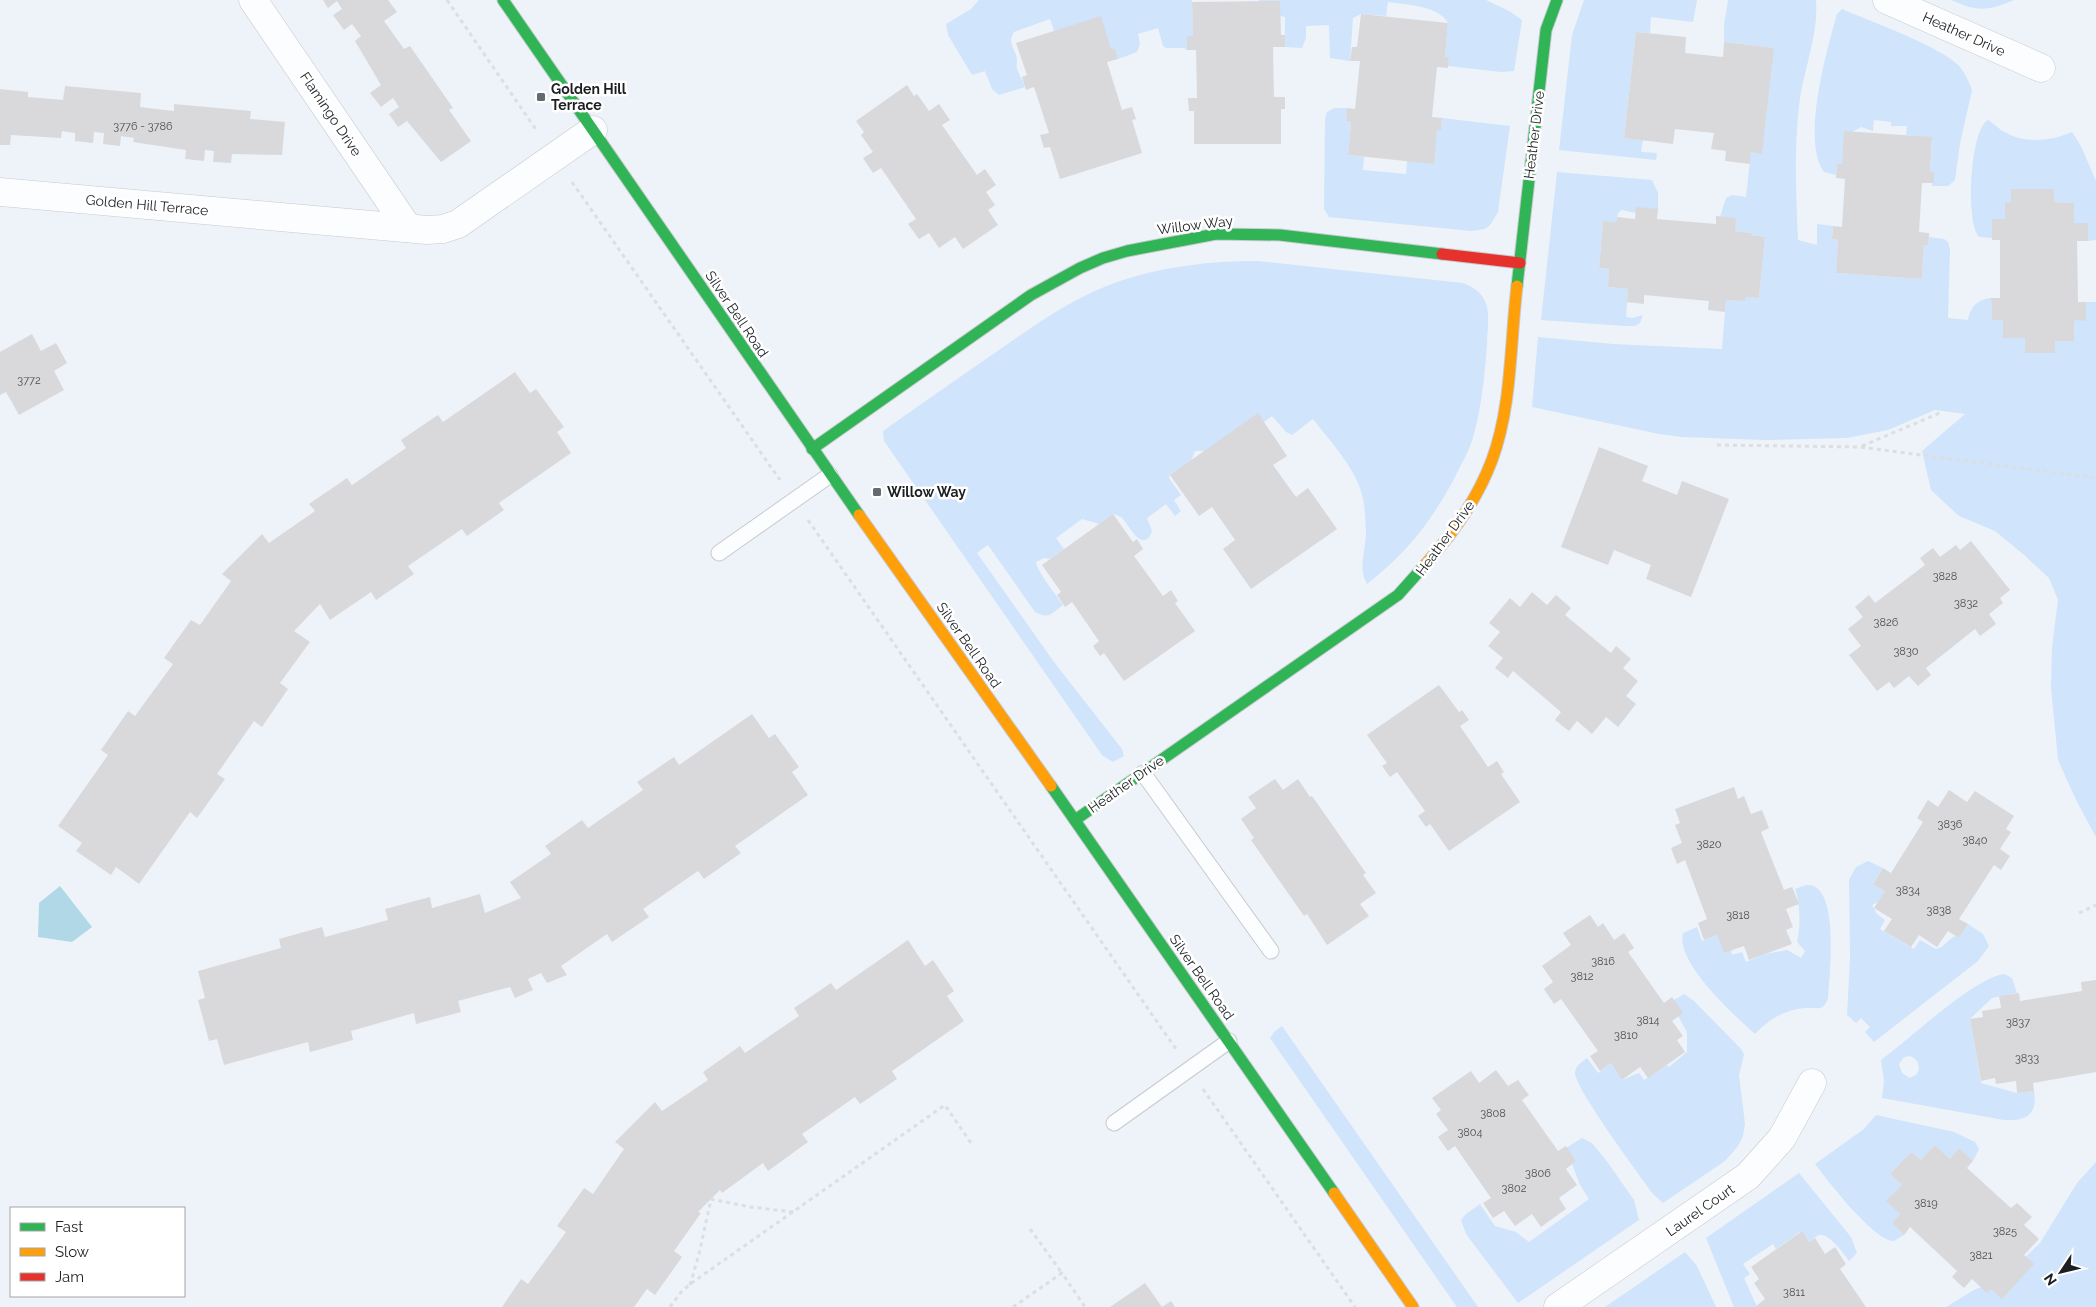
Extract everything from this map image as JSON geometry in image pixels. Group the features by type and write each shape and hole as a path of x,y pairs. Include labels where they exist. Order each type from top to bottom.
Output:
{"street":[{"name":"Flamingo Drive","path":"253,0 408,228"},
{"name":"Silver Bell Road","path":"503,0 830,475 1230,1041 1413,1307"},
{"name":"Heather Drive","path":"1075,820 1398,595 1422,570 1462,518 1480,488 1492,460 1501,426 1507,390 1546,30 1557,0"},
{"name":"Heather Drive","path":"1887,0 2041,68"},
{"name":"Golden Hill Terrace","path":"0,192 427,230 450,227 594,130"},
{"name":"Willow Way","path":"812,449 1031,295 1080,268 1103,258 1127,251 1216,234 1280,235 1520,263"},
{"name":"Laurel Court","path":"1558,1307 1748,1176 1782,1138 1812,1084"}],"lane":[{"path":"719,553 830,475"},
{"path":"1143,773 1271,951"},
{"path":"1114,1123 1230,1041"}],"path":[{"path":"447,0 1355,1307"},
{"path":"1860,446 1942,412"},
{"path":"1717,445 1860,446 2096,478"},
{"path":"2079,913 2096,905"},
{"path":"670,1307 690,1285 945,1105 973,1146"},
{"path":"690,1285 700,1254 711,1199 794,1212"},
{"path":"1030,1229 1085,1307"},
{"path":"1013,1307 1062,1273"}],"shaded area":[{"path":"979,0 1192,0 1193,36 1187,36 1187,50 1163,46 1158,28 1138,34 1140,44 1137,52 1118,59 1115,48 1111,49 1054,31 1050,19 1014,32 1011,42 1017,59 1018,70 1025,87 999,95 992,89 985,71 972,75 948,35 946,24 971,9"},
{"path":"1259,0 1486,0 1509,11 1522,20 1514,71 1501,72 1448,66 1449,57 1445,56 1448,23 1443,17 1429,9 1388,2 1386,16 1361,14 1353,18 1350,61 1330,58 1329,25 1306,26 1306,38 1302,48 1285,47 1285,17 1280,16 1280,1 1259,2"},
{"path":"1584,0 1697,0 1693,22 1651,17 1650,33 1636,32 1624,138 1643,140 1641,152 1657,153 1656,160 1559,150 1572,35"},
{"path":"1728,0 1816,0 1813,39 1801,93 1797,123 1798,240 1817,245 1817,224 1833,226 1832,239 1838,240 1836,273 1922,279 1924,245 1928,245 1929,237 1944,239 1948,242 1950,249 1948,318 1968,320 1975,304 1991,298 1992,320 2003,320 2003,338 2025,338 2025,353 2054,353 2055,341 2074,341 2074,320 2086,320 2086,302 2096,302 2096,837 2077,802 2058,760 2051,687 2052,647 2058,600 2049,578 1995,531 1959,516 1931,490 1922,451 1965,414 1935,410 1888,430 1846,438 1765,440 1682,437 1659,434 1532,407 1538,337 1613,344 1722,349 1726,300 1745,301 1746,297 1759,298 1765,237 1735,231 1720,217 1726,198 1732,195 1746,197 1751,152 1762,153 1773,48 1724,42 1724,25"},
{"path":"1951,0 2014,0 1982,9 1968,7"},
{"path":"1842,9 1938,51 1951,59 1964,72 1972,90 1960,144 1955,180 1948,186 1932,186 1934,172 1930,171 1932,138 1906,135 1907,126 1891,126 1891,122 1874,120 1873,131 1861,127 1852,132 1842,164 1837,165 1836,175 1824,172 1818,157 1815,138 1815,117 1822,71 1837,14"},
{"path":"1334,108 1347,108 1346,121 1351,122 1348,155 1364,157 1363,170 1406,174 1407,161 1437,130 1441,130 1442,118 1510,126 1498,212 1490,225 1485,229 1471,231 1329,217 1324,209 1325,119 1327,112"},
{"path":"1988,120 2009,135 2018,138 2036,140 2054,138 2072,132 2081,146 2096,181 2096,240 2088,241 2074,223 2073,203 2054,202 2053,189 2011,189 2011,202 2005,202 2005,219 1992,219 1992,238 1979,237 1972,214 1972,176 1977,140 1982,127"},
{"path":"1557,172 1652,180 1658,193 1658,209 1636,213 1622,210 1618,213 1616,222 1603,221 1599,268 1609,269 1608,287 1628,289 1626,317 1633,318 1643,315 1640,323 1635,326 1541,320"},
{"path":"1258,261 1463,283 1473,288 1484,300 1488,315 1484,377 1474,434 1454,479 1427,523 1406,549 1367,584 1362,566 1366,531 1361,492 1344,459 1313,419 1292,435 1286,432 1272,416 1264,422 1204,451 1195,451 1191,461 1170,475 1169,478 1181,495 1174,500 1181,511 1175,516 1166,504 1147,518 1152,531 1148,538 1144,540 1136,536 1121,517 1113,514 1099,524 1082,519 1056,538 1064,549 1050,559 1044,558 1036,562 1043,577 1063,605 1050,614 1044,615 1035,612 988,545 977,553 1054,662 1122,749 1124,756 1113,762 1102,755 884,441 883,431 1034,326 1084,296 1120,281 1171,268 1205,263"},
{"path":"1868,861 1883,868 1873,883 1885,891 1878,902 1872,905 1877,914 1885,920 1880,929 1914,949 1920,940 1936,949 1955,936 1959,938 1968,924 1983,934 1989,946 1978,961 1874,1042 1865,1032 1870,1027 1861,1018 1856,1023 1847,1015 1850,958 1849,880 1856,867"},
{"path":"1806,885 1817,888 1824,898 1829,914 1831,952 1828,999 1824,1006 1820,1008 1804,1008 1783,1013 1765,1024 1755,1034 1721,1002 1697,973 1683,945 1683,933 1697,927 1702,941 1717,935 1731,950 1732,955 1742,952 1746,962 1765,954 1787,950 1801,958 1805,951 1797,942 1799,915 1795,889"},
{"path":"60,886 92,927 72,942 38,937 39,903"},
{"path":"2004,974 2012,978 2017,993 1992,998 1970,1019 1981,1083 2017,1093 2034,1091 2034,1106 2029,1115 2019,1119 2004,1120 1882,1098 1884,1081 1881,1060 1941,1011 1991,978","holes":["1910,1056 1915,1059 1919,1068 1917,1074 1910,1078 1902,1073 1899,1064 1904,1057"]},
{"path":"1684,994 1694,1001 1742,1050 1744,1055 1739,1075 1745,1124 1743,1136 1738,1146 1725,1161 1663,1203 1653,1194 1609,1132 1577,1081 1575,1072 1578,1066 1587,1058 1598,1073 1611,1063 1622,1080 1639,1073 1644,1080 1667,1065 1669,1067 1687,1052 1687,1032 1678,1016 1674,1000"},
{"path":"1282,1026 1478,1307 1457,1307 1445,1290 1270,1038"},
{"path":"1876,1115 1954,1132 1975,1142 1979,1149 1973,1161 1959,1148 1950,1159 1935,1145 1921,1160 1911,1152 1890,1174 1902,1185 1887,1201 1900,1214 1892,1223 1904,1235 1894,1241 1886,1239 1875,1232 1840,1196 1815,1164 1864,1129"},
{"path":"1582,1138 1592,1143 1634,1200 1639,1220 1518,1303 1466,1234 1461,1220 1480,1204 1495,1226 1516,1232 1529,1242 1589,1199 1580,1185 1572,1164 1576,1161 1566,1148"},
{"path":"2096,1162 2096,1307 1946,1307 1974,1290 2004,1278 2040,1243 2077,1183"},
{"path":"1799,1173 1851,1237 1857,1253 1849,1261 1827,1237 1819,1235 1809,1242 1801,1231 1776,1249 1773,1244 1743,1264 1750,1274 1744,1278 1757,1307 1734,1307 1706,1238"},
{"path":"1685,1252 1697,1266 1716,1307 1605,1307"}],"building":[{"path":"323,0 388,0 397,12 384,21 404,49 410,46 453,108 449,110 471,141 441,162 407,121 398,127 389,114 399,107 393,98 381,107 370,93 381,85 355,41 361,36 352,24 344,30 333,15 342,9 337,1 328,8"},
{"path":"1280,1 1281,35 1285,35 1285,47 1273,47 1274,97 1285,97 1285,109 1281,109 1281,144 1194,144 1194,111 1189,111 1188,98 1197,98 1196,50 1187,50 1187,36 1193,36 1192,2"},
{"path":"1361,14 1448,23 1445,56 1449,57 1448,68 1437,67 1432,117 1442,118 1441,130 1437,130 1434,164 1348,155 1351,122 1346,121 1347,108 1355,109 1360,61 1350,61 1352,47 1357,47"},
{"path":"1101,16 1111,49 1115,48 1118,59 1107,62 1122,110 1132,107 1136,119 1132,120 1142,153 1060,179 1050,147 1044,148 1040,135 1049,133 1034,87 1026,90 1022,77 1027,75 1016,43"},
{"path":"1636,32 1686,37 1685,53 1723,57 1724,42 1774,48 1762,154 1751,152 1750,164 1725,161 1726,151 1711,149 1714,133 1675,129 1673,144 1624,138"},
{"path":"907,85 914,96 917,94 929,111 939,104 950,120 942,125 977,175 985,169 996,185 986,192 995,205 988,210 998,225 963,249 955,237 939,248 929,233 919,239 908,224 916,219 881,168 873,173 863,158 873,152 861,135 864,132 856,121"},
{"path":"65,86 141,93 140,107 174,111 174,104 251,111 250,119 285,122 282,155 232,154 231,163 213,162 214,151 205,150 204,161 185,159 186,150 133,142 134,138 121,136 120,146 103,144 104,133 94,132 93,143 75,141 75,133 62,131 61,138 11,135 10,145 0,145 0,89 28,92 28,97 63,100"},
{"path":"1844,131 1932,137 1930,171 1934,172 1934,183 1922,183 1919,232 1929,233 1929,237 1928,245 1924,245 1922,279 1836,273 1838,240 1832,239 1833,226 1842,227 1845,179 1836,178 1837,164 1842,164"},
{"path":"2011,189 2054,189 2054,202 2074,203 2074,223 2088,223 2088,241 2077,241 2078,302 2086,302 2086,321 2074,320 2074,341 2055,341 2055,353 2025,353 2025,338 2003,338 2003,320 1992,320 1991,298 2000,298 2000,240 1992,240 1992,219 2005,219 2005,202 2011,202"},
{"path":"1636,207 1658,209 1657,219 1716,224 1716,216 1736,218 1735,231 1765,237 1759,298 1746,297 1745,301 1726,300 1725,312 1708,310 1709,301 1644,295 1644,304 1627,302 1628,289 1608,287 1609,269 1599,268 1603,221 1616,222 1617,217 1635,219"},
{"path":"32,334 41,351 56,343 67,363 54,371 64,390 19,415 6,392 0,395 0,352"},
{"path":"515,372 530,393 536,389 564,427 557,432 571,453 499,503 504,510 467,536 462,529 408,566 414,574 376,600 371,592 330,620 320,604 294,631 310,642 280,683 288,689 262,727 254,721 217,774 225,779 197,818 190,812 139,884 116,867 111,875 76,851 82,843 58,826 108,755 101,750 128,711 135,716 173,664 164,658 191,620 200,625 231,581 222,574 262,534 269,543 315,511 309,504 347,478 352,485 406,448 401,440 438,415 443,422"},
{"path":"1258,413 1287,456 1273,465 1296,497 1308,488 1337,529 1251,589 1223,549 1235,540 1212,507 1199,516 1170,475"},
{"path":"1599,447 1648,466 1642,481 1677,495 1682,481 1729,499 1691,597 1646,579 1651,565 1614,550 1608,565 1561,547"},
{"path":"1113,514 1133,542 1137,539 1143,549 1134,556 1163,596 1171,590 1178,601 1175,603 1195,631 1124,681 1104,653 1100,656 1093,646 1099,641 1072,602 1065,607 1057,595 1061,592 1042,565"},
{"path":"1971,541 2010,590 2000,598 2003,603 1989,614 1996,624 1980,636 1975,629 1926,668 1931,675 1918,686 1909,676 1894,688 1889,682 1877,691 1849,655 1861,646 1848,629 1863,617 1855,607 1869,595 1875,603 1925,565 1920,558 1933,548 1940,557 1956,545 1960,550"},
{"path":"1532,592 1547,605 1556,595 1571,608 1565,615 1611,653 1616,646 1631,659 1623,668 1638,681 1626,696 1636,704 1618,727 1606,717 1592,734 1577,721 1569,731 1555,720 1561,712 1513,671 1508,678 1495,668 1503,658 1488,646 1500,632 1489,623 1510,598 1520,607"},
{"path":"1439,685 1459,712 1462,710 1469,720 1460,726 1488,767 1497,761 1504,772 1501,774 1520,802 1449,851 1430,824 1426,827 1418,816 1425,811 1397,772 1390,777 1382,766 1387,763 1367,735"},
{"path":"752,714 769,738 775,734 799,767 792,772 808,795 735,846 741,853 704,879 698,871 643,909 649,917 612,942 607,934 561,966 567,975 547,983 541,973 528,979 533,990 515,998 510,987 506,988 458,1001 461,1012 416,1024 414,1013 351,1031 353,1040 310,1052 308,1042 224,1065 217,1039 209,1041 198,1000 205,998 198,971 281,948 279,939 322,927 325,937 388,920 385,909 430,897 432,908 480,894 485,913 521,898 510,882 551,854 545,846 582,820 588,828 643,790 637,782 674,757 679,765"},
{"path":"1275,779 1283,790 1298,779 1366,873 1363,875 1376,893 1360,904 1369,916 1327,945 1307,914 1304,916 1251,840 1254,838 1241,819 1256,808 1248,797"},
{"path":"1734,787 1738,799 1744,796 1751,814 1762,810 1769,828 1761,832 1784,890 1792,887 1799,904 1786,909 1793,927 1786,930 1792,944 1749,960 1744,946 1724,953 1717,935 1704,940 1698,923 1707,919 1685,860 1677,864 1671,848 1682,843 1675,825 1680,823 1675,809"},
{"path":"1949,790 1967,802 1975,791 2014,816 2006,829 2011,832 2000,849 2010,856 2001,870 1994,865 1959,919 1968,924 1959,938 1948,931 1937,947 1919,935 1911,947 1884,931 1892,919 1874,908 1885,891 1873,884 1883,868 1891,873 1923,822 1917,818 1928,800 1938,807"},
{"path":"1590,915 1598,927 1603,923 1614,940 1624,933 1634,948 1628,952 1664,1003 1672,997 1683,1013 1672,1021 1683,1036 1677,1040 1685,1052 1648,1078 1640,1067 1622,1080 1611,1063 1600,1071 1590,1056 1598,1051 1561,999 1554,1004 1544,989 1553,982 1542,966 1571,945 1563,933"},
{"path":"908,940 925,966 933,960 954,991 947,996 964,1021 892,1071 897,1079 860,1104 855,1097 802,1134 808,1142 768,1171 763,1163 722,1193 720,1190 698,1212 701,1213 674,1251 682,1257 655,1295 647,1289 634,1307 502,1307 521,1279 528,1284 566,1232 557,1226 584,1188 593,1194 624,1149 615,1142 655,1102 662,1111 708,1080 703,1072 740,1046 745,1053 799,1016 794,1008 831,983 836,990"},
{"path":"2096,980 2096,1072 2033,1083 2034,1091 2017,1093 2016,1081 1996,1084 1995,1078 1981,1081 1970,1019 1983,1017 1982,1011 2001,1008 1999,996 2019,993 2020,1001 2082,991 2081,982"},
{"path":"1496,1070 1508,1086 1518,1080 1529,1095 1522,1100 1558,1151 1566,1146 1576,1161 1566,1169 1577,1185 1559,1198 1566,1209 1541,1227 1532,1214 1515,1226 1504,1211 1493,1218 1483,1203 1491,1198 1455,1146 1448,1151 1438,1137 1448,1130 1436,1114 1441,1110 1432,1098 1471,1071 1479,1083"},
{"path":"1935,1145 1950,1159 1959,1148 1973,1161 1967,1168 2011,1208 2017,1203 2032,1217 2024,1225 2039,1239 2024,1255 2034,1264 2002,1299 1991,1289 1987,1293 1972,1279 1964,1288 1952,1277 1957,1271 1910,1227 1904,1235 1892,1223 1900,1214 1886,1201 1902,1185 1890,1174 1911,1152 1921,1160"},
{"path":"1802,1231 1809,1242 1815,1238 1825,1254 1835,1247 1846,1264 1840,1269 1866,1307 1756,1306 1765,1299 1754,1283 1759,1279 1751,1267"},
{"path":"1145,1283 1162,1307 1110,1307"},
{"path":"1171,1301 1175,1307 1162,1307"}],"traffic: fast":[{"path":"503,0 859,515"},
{"path":"1517,286 1546,30 1557,0"},
{"path":"812,449 1031,295 1080,268 1103,258 1127,251 1216,234 1280,235 1442,254"},
{"path":"1075,820 1398,595 1424,566"},
{"path":"1051,786 1334,1193"}],"traffic: slow":[{"path":"1424,566 1444,542 1471,503 1486,475 1499,439 1507,397 1517,286"},
{"path":"859,515 1051,786"},
{"path":"1334,1193 1413,1307"}],"traffic: jam":[{"path":"1442,254 1520,263"}],"place":[{"name":"Golden Hill Terrace","path":"541,97"},
{"name":"Willow Way","path":"877,492"}]}
